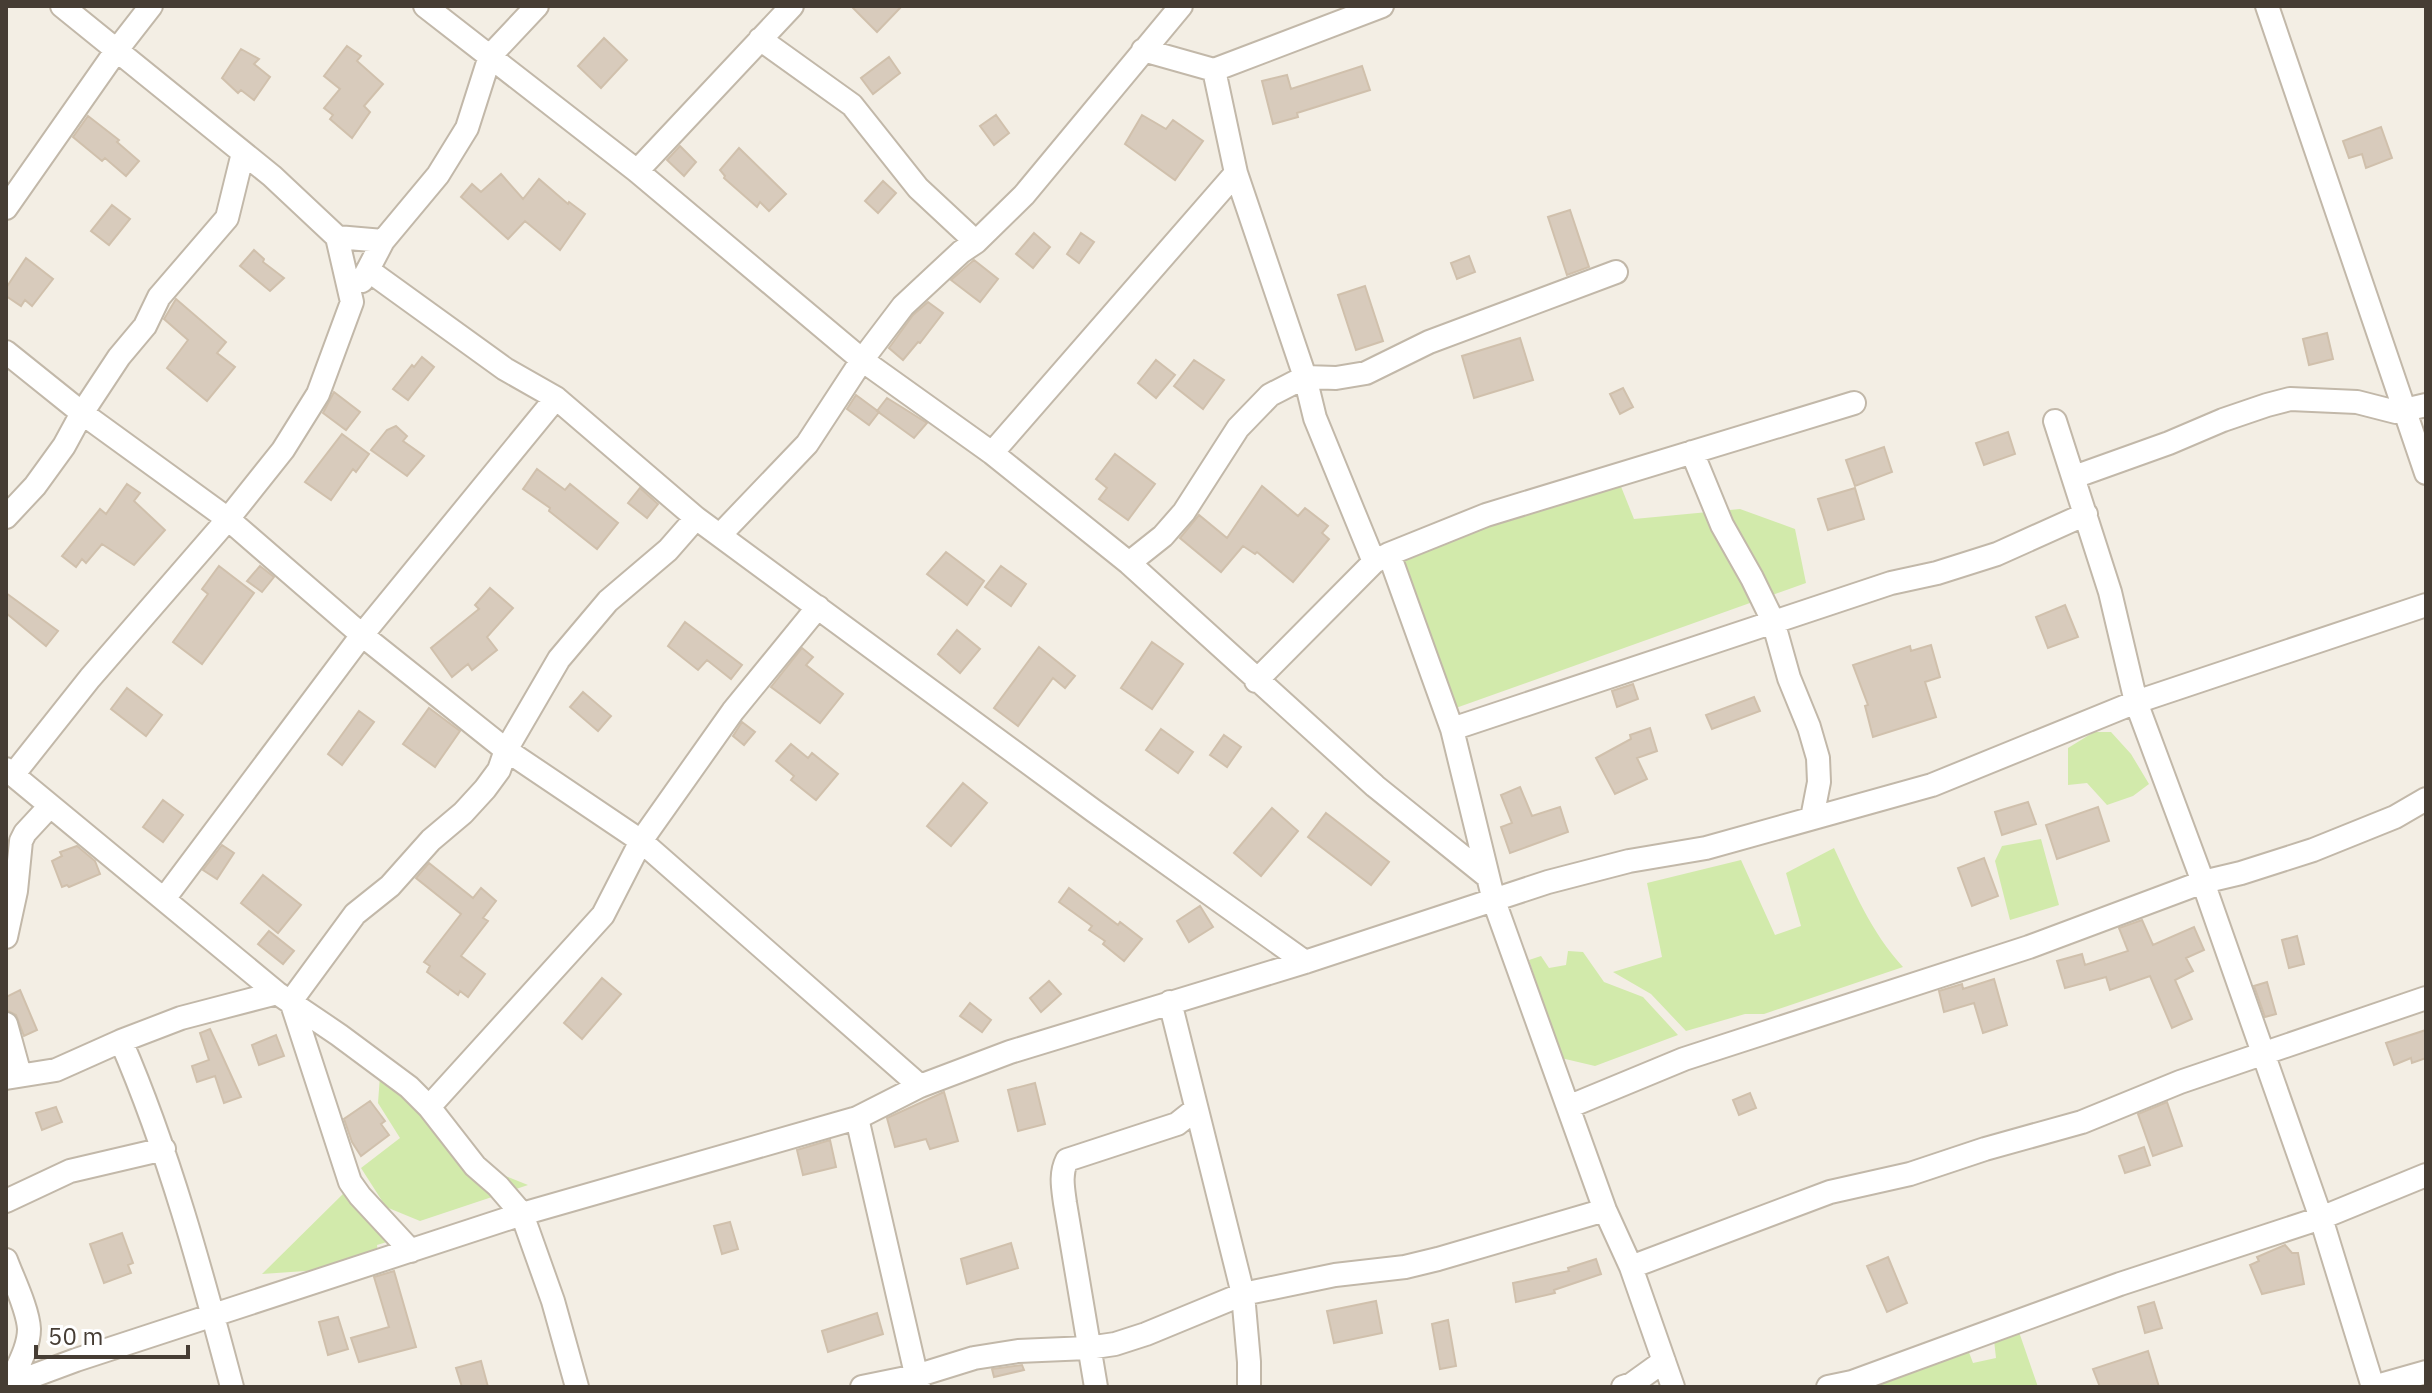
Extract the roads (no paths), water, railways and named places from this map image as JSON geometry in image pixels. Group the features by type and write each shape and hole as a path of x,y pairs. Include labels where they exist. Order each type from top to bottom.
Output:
{"street":[{"path":"62,6 272,176 337,237 352,302"},
{"path":"6,208 151,6"},
{"path":"425,6 637,171 862,360 992,453 1129,563 1375,786 1488,877"},
{"path":"537,6 490,56 467,128 438,175 383,241 347,311 318,394 283,450 228,519 9,772 284,997 409,1087 429,1107 475,1166 498,1186 522,1214 553,1301 577,1387"},
{"path":"637,171 792,6"},
{"path":"720,535 807,444 862,360 903,306 1024,195 1181,6"},
{"path":"1143,50 1214,70 1382,6"},
{"path":"2267,6 2415,408 2426,473"},
{"path":"760,39 852,105 918,188 976,242"},
{"path":"1214,70 1236,173 1305,377 1315,418 1381,558 1452,729 1494,901 1605,1210 1631,1267 1673,1387"},
{"path":"6,517 35,486 64,446 119,357 145,326 159,297 227,218 243,153"},
{"path":"992,453 1236,173"},
{"path":"337,237 383,241"},
{"path":"368,270 505,369 556,398 696,518 1305,962"},
{"path":"1129,563 1163,536 1184,512 1238,428 1270,395 1305,377 1336,378 1366,373 1429,342 1616,272"},
{"path":"6,352 82,413 228,519 362,635 506,750 641,841 920,1086"},
{"path":"164,899 362,635 556,398"},
{"path":"2074,477 2290,399 2357,402 2388,410 2415,408"},
{"path":"1256,681 1381,558 1486,515 1854,403"},
{"path":"2055,421 2110,592 2136,702 2321,1218 2373,1387 2426,1372"},
{"path":"1692,452 1722,525 1773,621 1789,678 1809,727 1818,758 1819,782 1812,818"},
{"path":"1452,729 1891,583 1937,573 1997,554 2086,514"},
{"path":"6,1024 13,1076 56,1070 181,1018 284,997 355,914 390,886 431,840 485,789 499,770 506,750 559,659 608,601 668,550 696,518"},
{"path":"8,1385 522,1214 857,1118 920,1086 1010,1052 1305,962 1587,871 1706,848 1932,785 2136,702 2426,605"},
{"path":"429,1107 603,915 641,841 733,711 818,607"},
{"path":"1568,1107 1684,1059 2029,947 2203,882 2313,850 2395,817 2426,799"},
{"path":"6,937 16,891 21,841 50,806"},
{"path":"284,997 350,1182 411,1251"},
{"path":"1631,1267 1830,1192 1910,1174 2082,1122 2180,1082 2426,998"},
{"path":"1170,1002 1243,1294 1249,1387"},
{"path":"121,1041 164,1149 232,1387"},
{"path":"1096,1387 1065,1203 1063,1168 1067,1160 1177,1124 1196,1109"},
{"path":"857,1118 917,1382"},
{"path":"6,1201 70,1171 164,1149"},
{"path":"1828,1387 1852,1382 2120,1284 2321,1218 2426,1175"},
{"path":"862,1387 917,1382 974,1358 1003,1353 1115,1344 1243,1294 1335,1275 1405,1267 1605,1210"},
{"path":"6,1260 29,1329 24,1353 8,1385"},
{"path":"1623,1387 1664,1361"}]}
